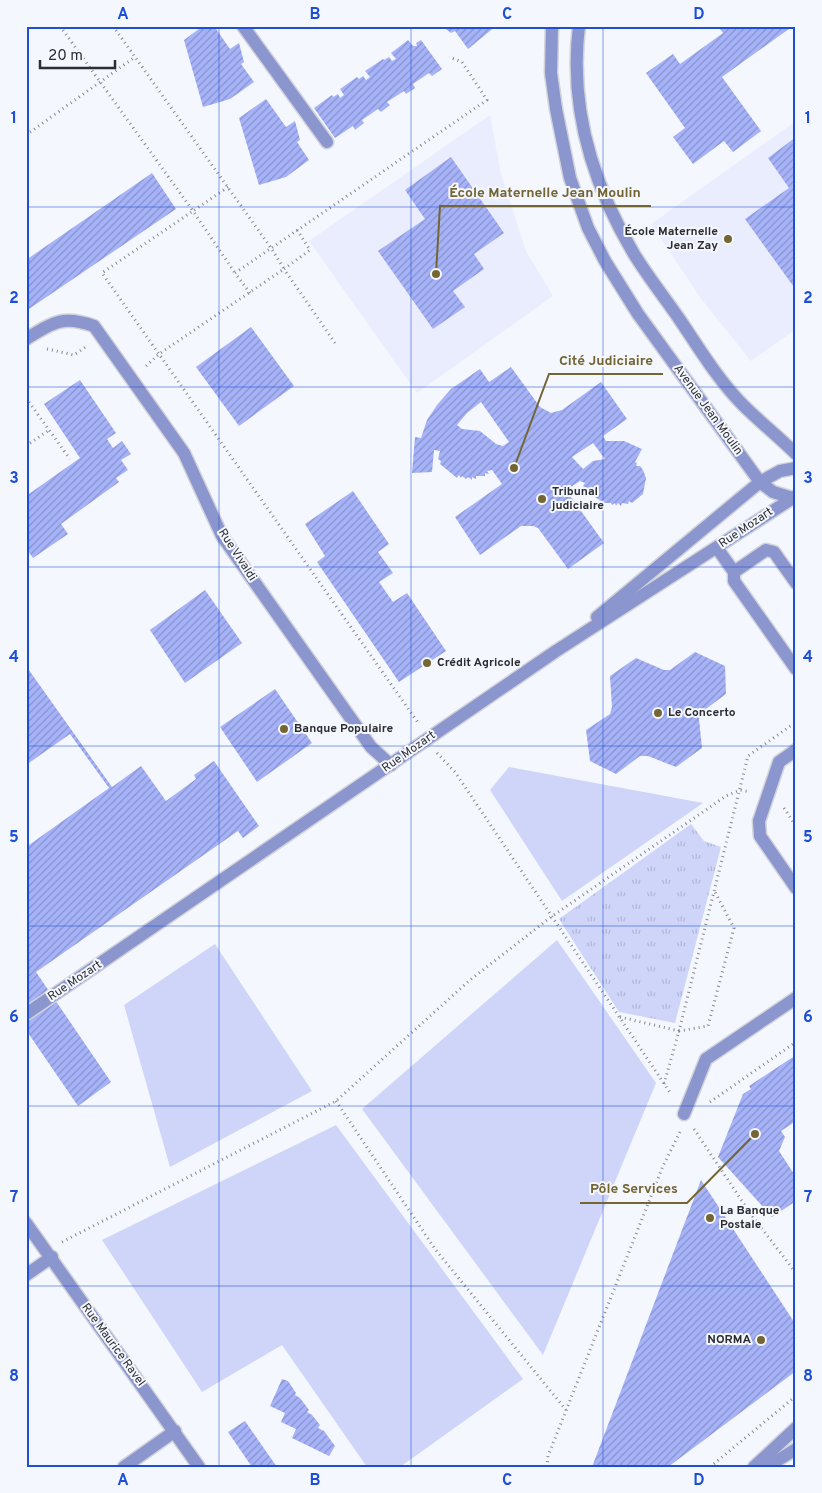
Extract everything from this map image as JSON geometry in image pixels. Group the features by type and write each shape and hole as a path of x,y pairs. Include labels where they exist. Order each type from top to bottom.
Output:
{"street":[{"path":"243,26 327,142"},
{"path":"579,26 577,43 578,101 592,166 607,203 634,254 714,369 742,404 796,454"},
{"name":"Avenue Jean Moulin","path":"552,29 551,73 570,178 588,228 605,262 638,314 760,482 773,492 794,497"},
{"name":"Rue Vivaldi","path":"26,339 53,322 76,319 94,326 133,378 184,453 222,536 371,747 391,765"},
{"path":"556,651 760,482 780,471 796,468"},
{"name":"Rue Mozart","path":"26,1014 556,651 794,497"},
{"path":"717,548 734,572 734,581 796,668"},
{"path":"734,572 766,550 774,552 796,583"},
{"path":"796,750 779,762 759,821 760,836 796,888"},
{"path":"684,1120 706,1059 796,998"},
{"name":"Rue Maurice Ravel","path":"26,1223 199,1467"},
{"path":"26,1275 52,1258"},
{"path":"754,1467 796,1428"},
{"path":"124,1467 175,1431"},
{"path":"767,1467 796,1449"}],"path":[{"path":"60,26 250,292"},
{"path":"113,26 271,248 334,343"},
{"path":"26,135 134,57"},
{"path":"235,273 487,100 462,62 449,57"},
{"path":"228,187 102,273 418,723 424,741 455,772 660,1078"},
{"path":"133,378 159,354 310,250 297,230"},
{"path":"40,348 74,355 89,344"},
{"path":"26,398 70,459"},
{"path":"26,446 49,430"},
{"path":"664,1084 715,892 748,756 796,722"},
{"path":"62,1242 336,1101 470,980 551,917 726,796 740,790"},
{"path":"620,1017 679,1031 708,1026 734,928 715,892"},
{"path":"703,1107 796,1042"},
{"path":"336,1101 434,1250 566,1410"},
{"path":"547,1467 548,1456 566,1410 663,1166 684,1120"},
{"path":"692,1126 750,1213 796,1273"},
{"path":"710,1467 796,1396"}],"shaded area":[{"path":"490,115 501,174 526,251 553,296 417,393 309,241"},
{"name":"École Maternelle Jean Zay","path":"796,121 796,329 751,361 702,300 651,224"}],"green space":[{"path":"509,767 703,803 562,901 490,790"},
{"path":"691,824 704,841 721,847 675,1023 619,1012 559,919"},
{"path":"557,940 656,1083 543,1355 362,1109"},
{"path":"215,944 312,1091 170,1167 124,1005"},
{"path":"336,1125 523,1379 400,1467 367,1467 282,1345 202,1392 102,1240"}],"building":[{"path":"203,26 214,26 230,49 239,43 244,62 241,64 254,82 230,99 203,107 184,40"},
{"path":"442,26 496,26 468,49 455,31 451,33"},
{"path":"718,26 793,26 722,77 761,131 733,152 724,141 693,164 673,137 685,128 646,73 673,54 680,64 723,33"},
{"path":"408,40 413,46 417,46 416,43 421,40 442,69 432,76 429,73 413,84 415,88 406,94 404,91 387,102 390,105 381,112 378,109 362,120 364,123 355,130 353,126 335,138 314,108 332,95 333,97 338,94 340,98 344,95 340,89 357,77 359,79 363,76 366,80 370,77 365,71 383,59 389,57 392,61 396,59 391,53"},
{"path":"266,99 286,127 295,121 300,140 297,142 309,160 286,177 259,185 239,118"},
{"path":"796,137 796,290 745,219 789,188 768,158"},
{"path":"451,157 504,233 474,254 484,269 453,291 465,307 433,329 378,251 425,219 405,190"},
{"path":"152,173 176,209 26,311 26,260"},
{"path":"251,327 294,386 239,426 196,367"},
{"path":"511,367 540,407 551,413 562,410 601,382 627,419 603,436 606,441 624,441 642,449 635,462 637,463 636,466 640,466 643,470 646,478 643,494 632,503 629,501 628,504 622,503 621,506 618,503 616,506 615,503 612,505 611,503 604,503 604,500 601,501 589,493 591,492 583,486 585,483 580,481 566,490 604,543 568,569 538,528 533,526 521,526 480,555 455,517 502,484 492,470 487,471 489,474 485,473 485,476 476,476 476,479 472,477 472,480 468,477 466,479 462,476 461,478 459,475 457,478 440,464 441,461 438,459 440,451 434,450 432,472 412,473 415,437 421,438 427,420 437,405 451,389 480,369 489,382","holes":["481,402 509,442 503,446 496,444 480,431 462,429 457,425 467,413","593,443 605,459 593,461 583,469 572,457"]},
{"path":"80,380 116,433 107,439 113,448 122,441 131,454 121,460 128,470 116,478 119,482 61,524 68,534 33,558 26,548 26,496 80,458 44,404"},
{"path":"353,491 389,544 378,552 393,573 379,582 393,602 407,593 446,651 399,682 317,562 325,556 305,524"},
{"path":"205,590 242,643 185,683 150,630"},
{"name":"Le Concerto","path":"695,652 725,666 726,694 703,711 699,719 702,748 676,767 648,756 640,756 616,774 590,761 586,730 610,714 612,707 610,676 636,658 664,670 670,670"},
{"path":"26,666 112,787 141,766 166,801 196,779 194,775 214,761 259,826 243,838 238,831 36,972 111,1082 78,1106 26,1030 26,842 29,845 109,788 70,734 26,765"},
{"path":"275,689 312,743 257,782 220,727"},
{"path":"796,1055 796,1121 781,1131 785,1137 779,1151 796,1177 796,1201 772,1217 718,1157 743,1094 751,1089 749,1086"},
{"path":"701,1180 796,1325 796,1371 668,1467 592,1467"},
{"path":"282,1379 288,1381 296,1393 295,1395 300,1398 309,1410 307,1412 320,1425 318,1428 324,1431 335,1446 329,1456 292,1438 296,1429 281,1422 285,1413 270,1406"},
{"path":"245,1421 277,1467 252,1467 228,1432"}],"place":[{"name":"École Maternelle Jean Zay","path":"728,239"},
{"name":"École Maternelle Jean Moulin","path":"436,274"},
{"name":"Cité Judiciaire","path":"514,468"},
{"name":"Tribunal judiciaire","path":"542,499"},
{"name":"Crédit Agricole","path":"427,663"},
{"name":"Le Concerto","path":"658,713"},
{"name":"Banque Populaire","path":"284,729"},
{"name":"Pôle Services","path":"755,1134"},
{"name":"La Banque Postale","path":"710,1218"},
{"name":"NORMA","path":"761,1340"}]}
